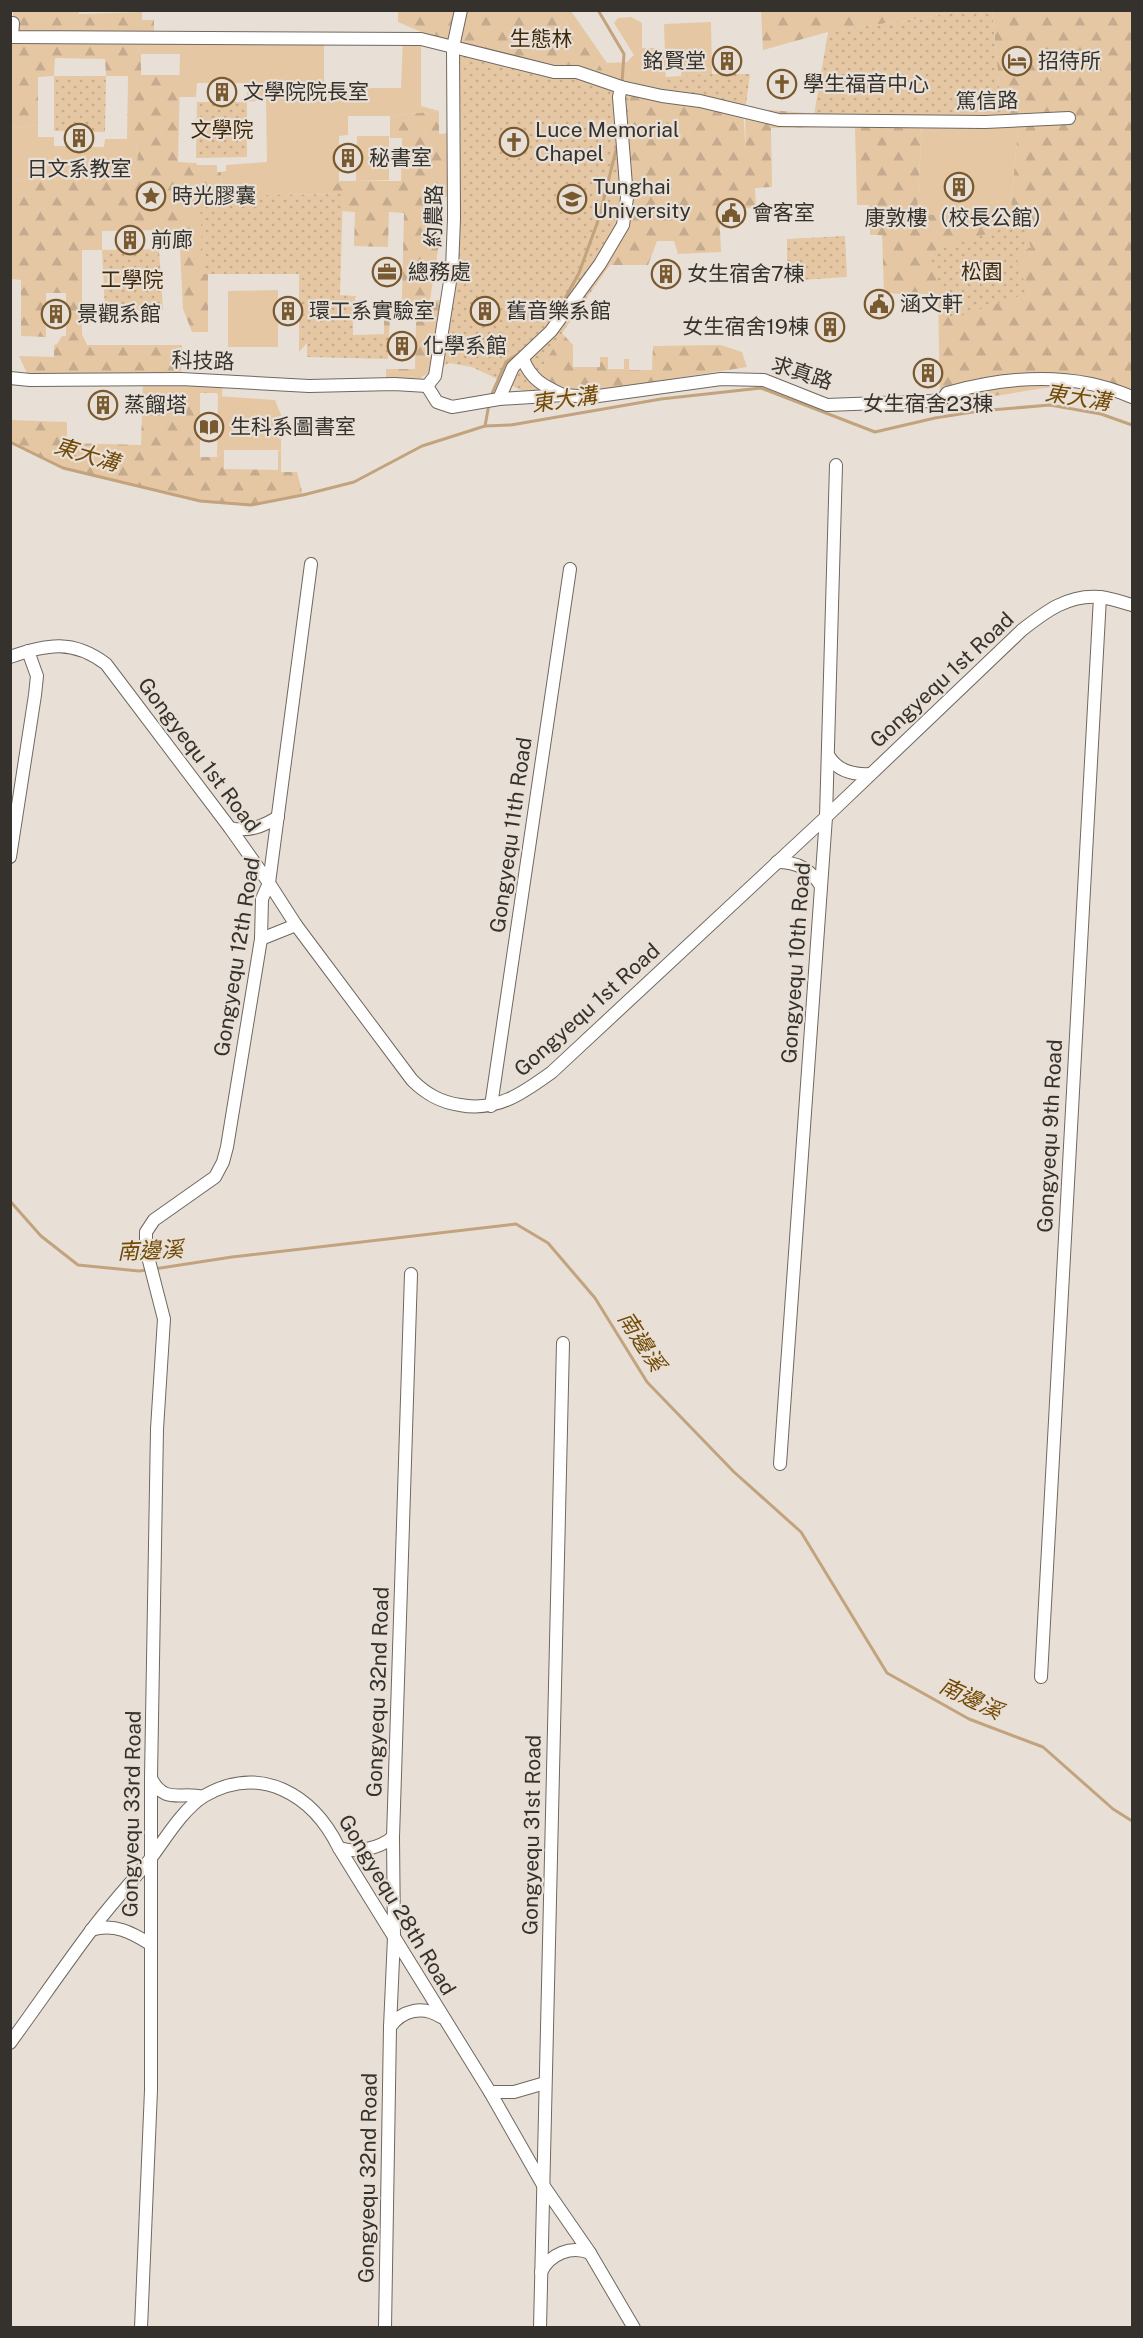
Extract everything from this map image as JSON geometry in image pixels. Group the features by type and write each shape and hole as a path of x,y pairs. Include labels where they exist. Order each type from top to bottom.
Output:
{"street":[{"name":"約農路","path":"427,386 435,376 452,269 457,48 461,10"},
{"name":"篤信路","path":"12,23 12,37 421,39 554,72 577,72 622,96 700,101 779,120 985,122 1069,118"},
{"path":"499,399 513,367 551,331 600,264 623,225 627,198 622,96"},
{"path":"524,359 527,370 537,381 564,395"},
{"name":"科技路","path":"10,378 30,380 181,379 309,386 394,384 427,386"},
{"name":"求真路","path":"427,386 437,402 444,406 499,399 564,395 591,397 721,379 764,380 827,405 932,401 943,399 947,393 978,384 1057,379 1106,387 1132,397"},
{"name":"Gongyequ 10th Road","path":"780,1464 826,817 836,465"},
{"name":"Gongyequ 12th Road","path":"146,1249 146,1232 154,1220 206,1185 223,1162 261,939 262,899 269,883 311,564"},
{"name":"Gongyequ 11th Road","path":"491,1106 570,569"},
{"name":"Gongyequ 1st Road","path":"10,657 50,646 66,645 83,650 106,664 230,828 296,925 421,1089 441,1101 477,1108 491,1106 520,1094 552,1072 826,817 1022,630 1054,606 1074,599 1100,597 1132,605"},
{"name":"Gongyequ 9th Road","path":"1041,1677 1100,597"},
{"path":"10,857 37,676 28,651"},
{"path":"828,755 839,769 850,773 870,774"},
{"path":"230,828 256,828 278,817"},
{"path":"777,862 805,868 813,874 821,886"},
{"path":"261,939 296,925"},
{"name":"Gongyequ 33rd Road","path":"141,2328 151,2090 151,1777 157,1429 164,1319 146,1249"},
{"name":"Gongyequ 32nd Road","path":"385,2328 390,2027 394,1937 393,1837 411,1274"},
{"name":"Gongyequ 31st Road","path":"540,2328 563,1343"},
{"path":"151,1777 158,1789 168,1795 202,1797"},
{"name":"Gongyequ 28th Road","path":"10,2043 91,1930 178,1822 202,1797 221,1789 243,1784 279,1788 304,1801 329,1829 442,2018 490,2092 543,2185 590,2253 634,2328"},
{"path":"339,1848 351,1850 373,1848 393,1837"},
{"path":"91,1930 108,1926 119,1928 150,1944"},
{"path":"390,2027 396,2019 414,2010 428,2011 442,2018"},
{"path":"490,2092 514,2092 545,2083"},
{"path":"541,2272 546,2262 557,2254 578,2250 590,2253"}],"green space":[{"path":"13,11 79,11 79,14 142,12 142,20 154,20 154,38 133,38 141,54 141,75 180,75 178,162 217,165 217,172 221,172 222,196 204,274 208,274 208,332 192,332 183,309 180,249 159,249 159,230 102,231 102,250 82,250 82,334 87,345 182,345 181,378 223,380 222,397 217,393 200,393 200,457 217,457 224,450 224,469 278,470 278,451 281,450 281,472 297,472 303,495 251,505 200,501 63,468 11,442 11,420 67,422 67,443 141,445 143,379 30,380 19,356 54,357 54,345 62,336 66,336 66,293 46,293 46,337 21,336 21,280 11,279 11,179 76,180 137,168 138,139 127,139 128,76 106,76 105,59 55,58 54,76 38,77 38,125 11,128 10,23 13,22"},
{"name":"生態林","path":"398,11 556,11 600,66 610,84 461,49 398,22"},
{"path":"556,11 571,11 607,63 627,62 634,55 614,23 618,18 631,17 642,23 642,48 654,48 665,55 664,24 711,22 712,74 681,76 681,56 666,56 665,96 610,84 600,66"},
{"path":"761,11 967,11 828,32 763,50"},
{"path":"967,11 992,11 1003,127 814,115 828,32"},
{"path":"992,11 1132,11 1132,390 1117,386 1080,384 940,402 938,294 884,292 882,235 870,235 869,205 857,205 855,127 771,128 772,187 755,188 756,208 719,209 721,252 678,254 674,241 657,241 648,265 610,265 622,213 630,162 630,89 743,108 746,154 745,112 771,110 922,123 917,214 1010,219 1018,128 1003,127"},
{"path":"133,38 324,39 324,88 401,88 403,39 421,39 421,106 439,111 390,116 348,116 348,135 339,136 339,181 328,194 222,196 221,172 226,171 226,165 267,162 266,100 247,102 247,83 197,83 196,97 179,97 180,54 141,54"},
{"path":"461,49 630,89 630,162 622,213 610,265 562,333 527,393 472,367 449,363 434,370 449,279 452,215 447,197 450,133"},
{"path":"750,74 745,112 665,96 665,77"},
{"path":"54,76 106,76 105,132 54,131"},
{"name":"文學院","path":"197,102 247,102 247,157 196,158"},
{"path":"439,111 439,134 450,133 447,197 443,197 441,231 430,300 446,300 434,370 420,378 386,382 386,369 415,369 416,321 390,320 389,334 384,335 384,306 400,301 402,297 404,213 389,212 388,247 354,246 355,212 342,211 343,194 328,194 339,181 401,181 402,138 390,138 390,116"},
{"path":"922,123 1018,128 1010,219 917,214"},
{"path":"38,125 38,137 54,137 54,146 104,147 105,139 138,139 137,168 76,180 11,179 11,128"},
{"path":"357,136 389,136 389,180 356,181"},
{"path":"343,194 340,295 356,296 353,306 353,335 389,334 388,359 307,357 307,343 299,352 299,274 203,274 200,196"},
{"name":"松園","path":"1022,222 1031,248 1015,254 1028,293 951,319 929,253"},
{"path":"845,236 847,277 787,281 787,239"},
{"name":"工學院","path":"159,249 163,310 105,310 102,250"},
{"path":"278,290 278,347 228,347 228,291"},
{"path":"562,333 573,345 573,367 600,367 600,357 608,357 608,369 624,369 624,359 629,359 629,370 652,370 653,346 721,345 742,352 747,367 583,393 527,393"},
{"path":"218,396 275,400 281,415 281,450 224,450 217,457"}],"waterway":[{"path":"598,10 624,54 622,83"},
{"path":"558,311 579,273 599,218 617,146"},
{"path":"490,398 506,362 518,354"},
{"name":"東大溝","path":"10,442 63,468 200,501 251,505 354,482 422,446 485,426 511,425 661,399 761,388 875,432 935,418 979,411 1050,405 1101,414 1132,425"},
{"path":"485,426 489,404"},
{"name":"南邊溪","path":"10,1201 41,1236 78,1265 147,1270"},
{"name":"南邊溪","path":"154,1269 232,1257 516,1224 548,1243 595,1298 647,1382 734,1472 801,1532 887,1673 969,1719 1043,1747 1113,1809 1132,1821"}],"place":[{"name":"銘賢堂","path":"727,61"},
{"name":"招待所","path":"1017,61"},
{"name":"學生福音中心","path":"782,84"},
{"name":"文學院院長室","path":"222,92"},
{"name":"日文系教室","path":"79,138"},
{"name":"Luce Memorial Chapel","path":"514,142"},
{"name":"秘書室","path":"348,158"},
{"name":"康敦樓（校長公館）","path":"959,187"},
{"name":"時光膠囊","path":"151,196"},
{"name":"Tunghai University","path":"572,199"},
{"name":"會客室","path":"731,213"},
{"name":"前廊","path":"130,240"},
{"name":"總務處","path":"387,272"},
{"name":"女生宿舍7棟","path":"666,274"},
{"name":"涵文軒","path":"879,304"},
{"name":"環工系實驗室","path":"288,311"},
{"name":"舊音樂系館","path":"485,311"},
{"name":"景觀系館","path":"56,314"},
{"name":"女生宿舍19棟","path":"830,327"},
{"name":"化學系館","path":"402,346"},
{"name":"女生宿舍23棟","path":"928,373"},
{"name":"蒸餾塔","path":"103,405"},
{"name":"生科系圖書室","path":"209,427"}]}
